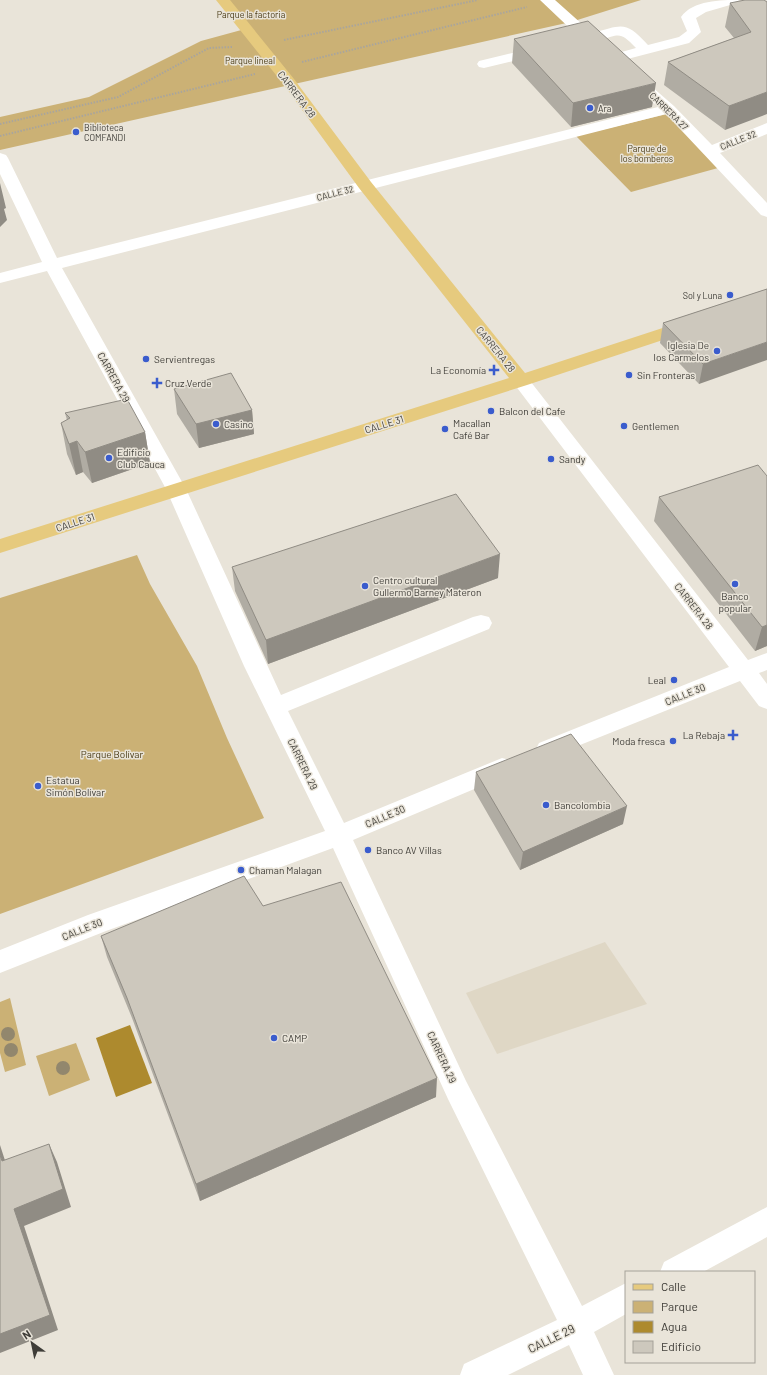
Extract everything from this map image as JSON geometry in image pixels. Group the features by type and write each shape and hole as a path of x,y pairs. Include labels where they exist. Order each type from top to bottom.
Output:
{"main road":[{"name":"CARRERA 28","path":"223,0 289,82 365,185 521,381"},
{"name":"CALLE 31","path":"0,546 176,489 521,381 708,320"}],"street":[{"name":"CARRERA 27","path":"547,0 670,109 767,212"},
{"path":"612,58 684,40 698,38 688,17 701,9 732,0"},
{"path":"484,64 621,30 630,34 645,50"},
{"name":"CALLE 32","path":"0,278 670,109"},
{"name":"CALLE 32","path":"710,152 767,128"},
{"name":"CARRERA 29","path":"0,158 52,265 176,489 255,666 355,868 457,1090 576,1326 599,1375"},
{"name":"CARRERA 28","path":"521,381 767,700"},
{"path":"275,707 481,624"},
{"name":"CALLE 30","path":"0,962 104,920 338,836 528,757 767,661"},
{"path":"676,1271 767,1221"},
{"name":"CALLE 29","path":"475,1375 576,1326 625,1299"}],"path":[{"path":"0,124 118,97 209,48 258,45 478,0"}],"shaded area":[{"path":"605,942 647,1004 497,1054 466,993"}],"green space":[{"name":"Parque lineal","path":"223,0 641,0 571,22 0,150 0,117 89,97 201,41 245,29"},
{"name":"Parque de los bomberos","path":"667,114 718,168 631,192 576,136"},
{"name":"Parque Bolívar","path":"137,555 150,584 197,666 227,738 264,818 0,914 0,598"},
{"path":"10,998 26,1065 5,1072 0,1053 0,1002"},
{"path":"76,1043 90,1080 49,1096 36,1056"}],"water":[{"path":"130,1025 152,1083 116,1097 96,1038"}],"building":[{"path":"745,0 764,0 767,2 767,92 729,106 668,62 751,32 730,3"},
{"path":"588,21 656,83 573,103 514,39"},
{"path":"767,289 767,342 703,364 663,323"},
{"path":"231,373 252,410 196,424 174,389"},
{"path":"127,399 145,432 85,452 77,441 69,444 61,423 70,418 65,413"},
{"name":"Banco popular","path":"758,465 767,476 767,625 762,627 659,497"},
{"name":"Centro cultural Gullermo Barney Materon","path":"456,494 500,554 266,640 232,567"},
{"name":"Bancolombia","path":"571,734 627,806 523,852 476,772"},
{"name":"CAMP","path":"244,876 263,906 341,882 437,1078 196,1184 127,998 101,936"},
{"path":"49,1144 63,1189 14,1209 50,1315 0,1334 0,1155 2,1161"}],"place":[{"name":"Ara","path":"590,108"},
{"name":"Biblioteca COMFANDI","path":"76,132"},
{"name":"Sol y Luna","path":"730,295"},
{"name":"Iglesia De los Carmelos","path":"717,351"},
{"name":"Servientregas","path":"146,359"},
{"name":"La Economía","path":"494,370"},
{"name":"Sin Fronteras","path":"629,375"},
{"name":"Cruz Verde","path":"157,383"},
{"name":"Balcon del Cafe","path":"491,411"},
{"name":"Casino","path":"216,424"},
{"name":"Gentlemen","path":"624,426"},
{"name":"Macallan Café Bar","path":"445,429"},
{"name":"Edificio Club Cauca","path":"109,458"},
{"name":"Sandy","path":"551,459"},
{"name":"Banco popular","path":"735,584"},
{"name":"Centro cultural Gullermo Barney Materon","path":"365,586"},
{"name":"Leal","path":"674,680"},
{"name":"La Rebaja","path":"733,735"},
{"name":"Moda fresca","path":"673,741"},
{"name":"Estatua Simón Bolívar","path":"38,786"},
{"name":"Bancolombia","path":"546,805"},
{"name":"Banco AV Villas","path":"368,850"},
{"name":"Chaman Malagan","path":"241,870"},
{"name":"CAMP","path":"274,1038"}],"park label":[{"name":"Parque la factoria","path":"251,14"}]}
